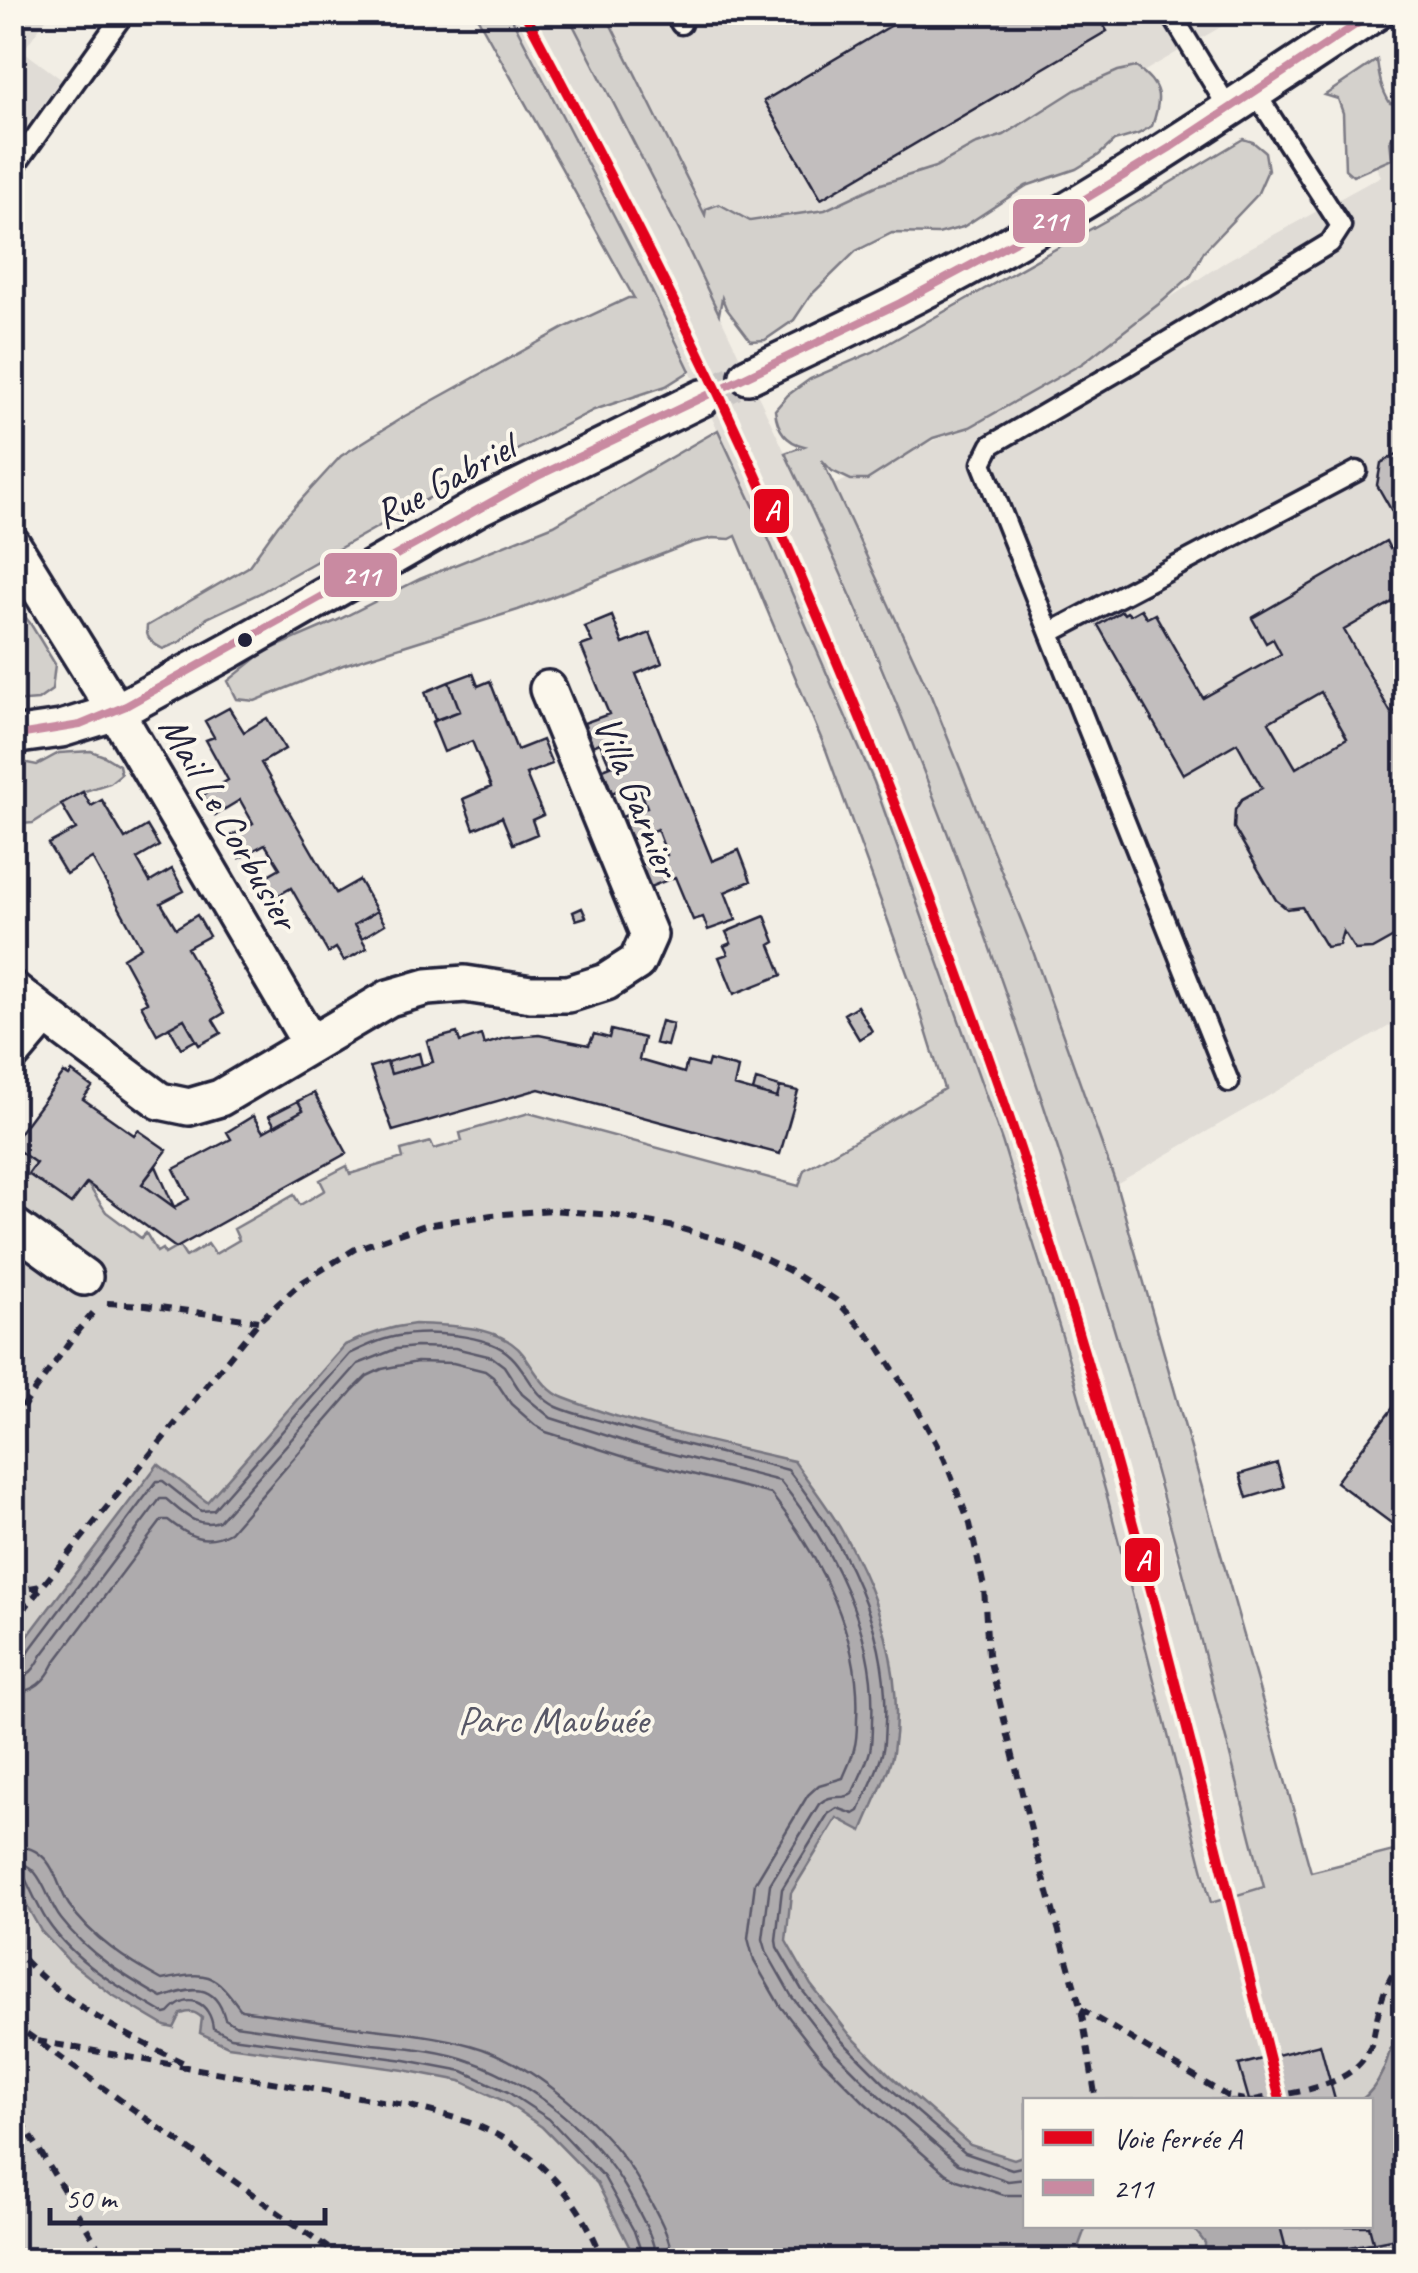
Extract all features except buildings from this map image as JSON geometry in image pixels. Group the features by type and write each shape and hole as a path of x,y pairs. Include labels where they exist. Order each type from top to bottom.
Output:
{"street":[{"path":"748,376 882,312 1069,210 1376,12"},
{"name":"Rue Gabriel","path":"12,736 61,730 116,712 479,508 702,398"},
{"name":"Mail Le Corbusier","path":"12,544 116,712 310,1043"},
{"name":"Villa Garnier","path":"310,1043 389,998 426,987 465,984 532,994 568,994 606,982 638,962 649,936 548,690"},
{"path":"12,989 160,1102 189,1107 220,1098 310,1043"},
{"path":"12,1054 45,1015"},
{"path":"12,1225 84,1277"}],"lane":[{"path":"12,170 126,12"},
{"path":"1170,12 1341,226 1330,243 991,444 982,462 1229,1082"},
{"path":"1050,633 1357,470"}],"path":[{"path":"12,1626 259,1322 301,1282 356,1250 425,1225 551,1210 612,1215 734,1244 788,1270 836,1300 879,1347 944,1458 970,1524 984,1587 988,1654 1037,1854 1081,2010 1096,2098"},
{"path":"12,1422 102,1302 259,1322"},
{"path":"12,1591 43,1586"},
{"path":"12,1946 80,2006 191,2066"},
{"path":"1264,2098 1331,2083 1356,2067 1370,2050 1382,1996 1396,1966 1406,1958"},
{"path":"1081,2010 1236,2098"},
{"path":"12,2023 345,2260"},
{"path":"38,2041 410,2106 488,2130 521,2150 570,2198 602,2260"},
{"path":"12,2105 106,2260"},
{"path":"12,2246 27,2260"},
{"path":"1382,2260 1392,2260"}],"shaded area":[{"path":"13,12 50,13 23,51 61,79 13,145"},
{"path":"509,13 567,13 684,240 812,509 920,763 1022,1038 1128,1375 1308,2047 1212,1904 1063,1339 1002,1141 874,782 765,531 690,371"},
{"path":"605,13 1245,13 1077,110 718,269 670,141"},
{"path":"1405,115 1405,1017 1116,1184 1029,940 931,696 834,485 986,417 1228,260 1381,176 1365,147"}],"green space":[{"path":"475,13 509,13 690,371 666,386 594,410 488,465 258,594 207,618 180,642 163,649 150,640 147,626 248,567 278,525 341,456 566,327 634,298"},
{"path":"567,13 605,13 705,215 706,209 719,204 750,221 825,210 1004,135 1075,90 1118,71 1136,67 1145,74 1158,93 1157,108 1152,126 1114,141 1076,169 1026,186 963,227 938,234 892,233 856,251 810,296 794,320 765,340 751,341 722,298 719,314"},
{"path":"1377,60 1387,98 1404,112 1390,140 1392,159 1353,176 1345,169 1343,113 1338,99 1325,95"},
{"name":"Parc Maubuée","path":"1243,139 1265,152 1268,170 1257,195 1204,251 1191,276 1083,363 970,427 933,438 867,480 851,480 832,471 822,460 931,696 1029,940 1116,1184 1311,1872 1405,1848 1405,2260 27,2260 12,2245 12,1146 36,1163 29,1174 71,1204 87,1183 106,1212 141,1238 146,1233 157,1252 162,1249 165,1254 179,1246 186,1257 208,1244 215,1254 239,1240 234,1229 294,1195 300,1205 325,1190 320,1180 347,1166 350,1174 403,1158 401,1150 431,1142 434,1149 462,1141 460,1133 529,1113 799,1186 804,1170 944,1089 916,998 826,750 736,536 691,543 518,610 343,665 255,701 237,699 228,681 264,652 420,579 554,525 718,430 874,782 1002,1141 1108,1500 1211,1903 1264,1887 1146,1436 1015,1021 931,790 837,564 785,453 804,446 783,434 778,423 775,410 788,395 810,379 873,352"},
{"path":"13,602 55,664 52,690 38,700 13,702"},
{"path":"91,751 119,765 121,774 110,783 82,792 33,823 13,821 12,760 37,765 59,753"}],"water":[{"path":"443,1325 473,1328 501,1337 513,1344 540,1379 564,1398 678,1434 794,1461 819,1495 855,1556 878,1609 892,1666 896,1723 891,1761 862,1831 837,1818 791,1893 786,1941 811,1985 850,2035 891,2076 970,2145 1014,2159 1023,2156 1023,2228 1085,2228 1079,2245 1082,2260 636,2260 597,2183 542,2127 504,2101 461,2081 228,2046 200,2033 202,2018 192,2012 181,2014 174,2028 165,2026 111,1994 69,1961 41,1931 13,1874 12,1665 22,1644 158,1464 207,1502 345,1345 396,1327"},
{"path":"1405,2007 1405,2236 1299,2260 1205,2260 1205,2243 1194,2228 1373,2228 1373,2098 1363,2098 1382,2072"}],"tunnel":[{"path":"702,398 748,376"}],"rail line":[{"name":"A","path":"524,12 690,333 741,442 859,716 966,994 1031,1182 1101,1409 1164,1639 1279,2098"}],"transit line":[{"name":"211","path":"12,736 80,725 126,706 536,477 900,303 1014,242 1171,147 1375,12"}]}
